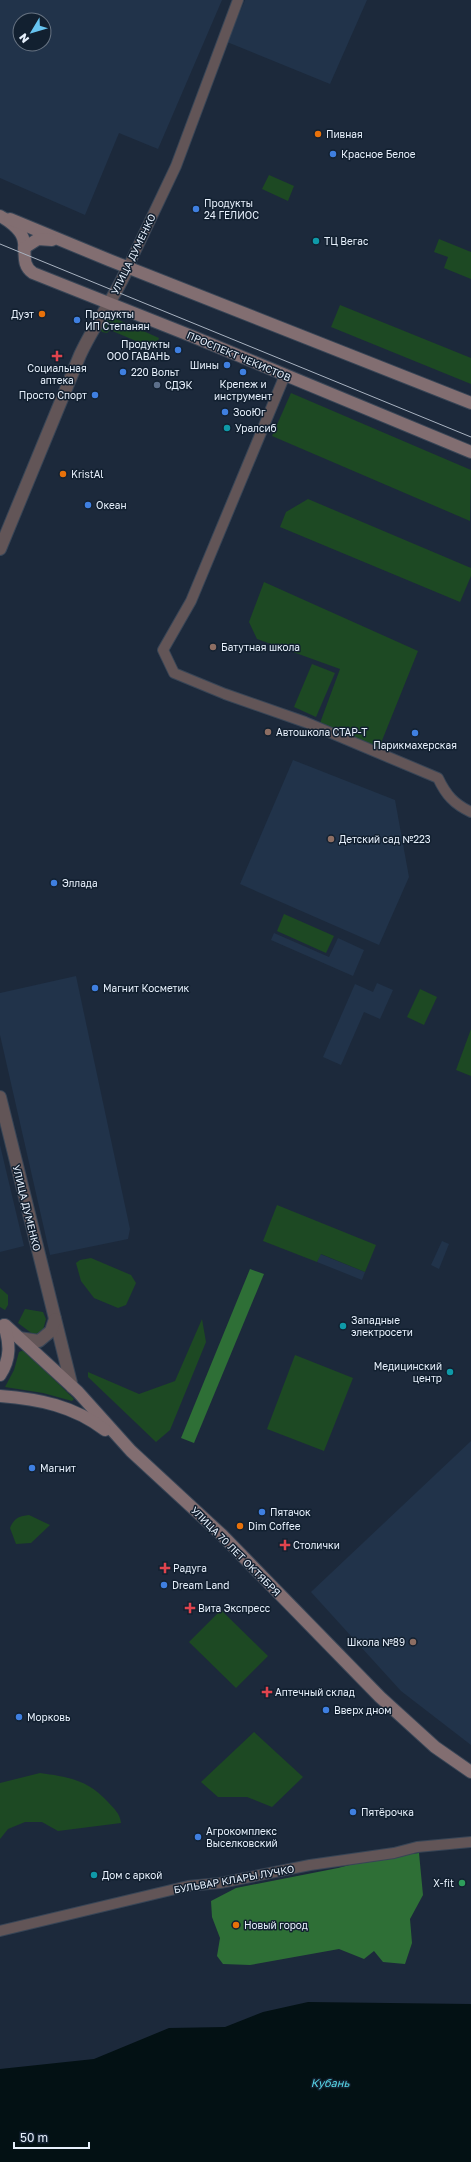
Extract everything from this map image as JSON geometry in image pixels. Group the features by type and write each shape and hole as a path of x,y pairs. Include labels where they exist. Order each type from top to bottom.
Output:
{"main road":[{"name":"ПРОСПЕКТ ЧЕКИСТОВ","path":"0,215 69,244 471,403"},
{"name":"ПРОСПЕКТ ЧЕКИСТОВ","path":"0,215 21,234 25,263 33,273 471,452"},
{"name":"ПРОСПЕКТ ЧЕКИСТОВ","path":"24,248 38,239 45,238 69,244"},
{"name":"УЛИЦА 70 ЛЕТ ОКТЯБРЯ","path":"2,1322 75,1389 130,1451 222,1535 380,1697 435,1748 471,1772"},
{"path":"0,1375 7,1362 9,1353 9,1340 2,1322"},
{"path":"72,1410 80,1403 75,1389"},
{"path":"0,1396 41,1400 72,1410 91,1420 130,1451"}],"street":[{"name":"УЛИЦА ДУМЕНКО","path":"0,549 90,333 108,303 120,287 176,166 238,0"},
{"path":"285,375 192,601 163,650 174,674 225,694 305,722 438,778 445,794 458,805 471,812"},
{"name":"УЛИЦА ДУМЕНКО","path":"0,1097 54,1319 75,1389"},
{"path":"19,1338 39,1341 51,1331 54,1319"},
{"name":"БУЛЬВАР КЛАРЫ ЛУЧКО","path":"0,1930 188,1886 220,1883 310,1865 394,1853 417,1846 471,1842"}],"shaded area":[{"path":"0,0 222,0 158,149 119,133 85,215 0,178"},
{"path":"245,0 367,0 330,84 227,42"},
{"name":"Детский сад №223","path":"293,760 395,800 409,877 379,945 240,884"},
{"path":"274,933 329,957 338,938 364,950 353,976 271,940"},
{"path":"76,976 130,1229 128,1239 50,1255 0,1035 0,993"},
{"path":"377,983 393,990 380,1019 364,1012 341,1065 323,1057 355,984 373,992"},
{"path":"0,1145 24,1246 0,1252"},
{"path":"442,1241 449,1244 439,1269 431,1265"},
{"path":"320,1254 365,1272 362,1280 317,1262"},
{"name":"Школа №89","path":"471,1441 471,1745 401,1691 311,1592"}],"green space":[{"path":"269,175 294,186 288,201 262,189"},
{"path":"439,239 471,252 471,279 444,268 448,257 434,252"},
{"path":"340,305 471,358 471,384 331,327"},
{"path":"112,317 159,338 155,349 110,330 107,333 102,332 101,330 104,321"},
{"path":"291,393 471,470 470,521 272,436"},
{"path":"308,499 471,568 471,576 460,602 280,527 286,512"},
{"path":"264,582 418,651 379,748 320,723 340,669 257,639 249,622"},
{"path":"312,664 335,673 316,717 294,707"},
{"path":"284,914 334,936 326,953 277,931"},
{"path":"420,989 437,997 424,1025 407,1017"},
{"path":"471,1029 471,1076 456,1070"},
{"path":"277,1205 376,1245 365,1272 321,1254 317,1262 263,1241"},
{"path":"91,1258 131,1275 136,1283 126,1305 118,1308 94,1298 81,1281 76,1263 80,1260"},
{"path":"250,1269 264,1274 194,1443 181,1438"},
{"path":"0,1288 8,1295 8,1305 5,1310 0,1307"},
{"path":"25,1309 43,1312 46,1319 43,1330 34,1335 18,1323"},
{"path":"202,1319 206,1342 170,1430 156,1442 88,1377 88,1372 139,1394 175,1381"},
{"path":"24,1350 74,1399 72,1401 43,1393 5,1387 14,1370 19,1352"},
{"path":"295,1355 353,1378 324,1451 267,1429"},
{"path":"29,1515 50,1525 31,1543 16,1544 10,1528 17,1518"},
{"path":"221,1610 268,1656 236,1688 189,1642"},
{"path":"254,1732 303,1777 272,1807 247,1797 218,1797 201,1782"},
{"path":"40,1773 69,1778 85,1784 108,1802 116,1811 121,1823 58,1831 42,1822 25,1822 8,1829 0,1839 0,1783"},
{"path":"419,1853 423,1895 410,1919 412,1943 405,1964 383,1962 374,1951 364,1959 339,1949 250,1965 223,1964 217,1956 220,1938 212,1917 211,1901 236,1888 338,1868 376,1858"}],"water":[{"name":"Кубань","path":"308,2002 471,2004 471,2162 0,2162 0,2069 94,2059 169,2028 225,2027 263,2012"}],"tram line":[{"path":"0,244 471,437"}],"place":[{"name":"Пивная","path":"318,134"},
{"name":"Красное Белое","path":"333,154"},
{"name":"Продукты 24 ГЕЛИОС","path":"196,209"},
{"name":"ТЦ Вегас","path":"316,241"},
{"name":"Дуэт","path":"42,314"},
{"name":"Продукты ИП Степанян","path":"77,320"},
{"name":"Продукты ООО ГАВАНЬ","path":"178,350"},
{"name":"Социальная аптека","path":"57,356"},
{"name":"Шины","path":"227,365"},
{"name":"220 Вольт","path":"123,372"},
{"name":"Крепеж и инструмент","path":"243,372"},
{"name":"СДЭК","path":"157,385"},
{"name":"Просто Спорт","path":"95,395"},
{"name":"ЗооЮг","path":"225,412"},
{"name":"Уралсиб","path":"227,428"},
{"name":"KristAl","path":"63,474"},
{"name":"Океан","path":"88,505"},
{"name":"Батутная школа","path":"213,647"},
{"name":"Автошкола СТАР-Т","path":"268,732"},
{"name":"Парикмахерская","path":"415,733"},
{"name":"Детский сад №223","path":"331,839"},
{"name":"Эллада","path":"54,883"},
{"name":"Магнит Косметик","path":"95,988"},
{"name":"Западные электросети","path":"343,1326"},
{"name":"Медицинский центр","path":"450,1372"},
{"name":"Магнит","path":"32,1468"},
{"name":"Пятачок","path":"262,1512"},
{"name":"Dim Coffee","path":"240,1526"},
{"name":"Столички","path":"285,1545"},
{"name":"Радуга","path":"165,1568"},
{"name":"Dream Land","path":"164,1585"},
{"name":"Вита Экспресс","path":"190,1608"},
{"name":"Школа №89","path":"413,1642"},
{"name":"Аптечный склад","path":"267,1692"},
{"name":"Вверх дном","path":"326,1710"},
{"name":"Морковь","path":"19,1717"},
{"name":"Пятёрочка","path":"353,1812"},
{"name":"Агрокомплекс Выселковский","path":"198,1837"},
{"name":"Дом с аркой","path":"94,1875"},
{"name":"X-fit","path":"462,1883"},
{"name":"Новый город","path":"236,1925"}]}
